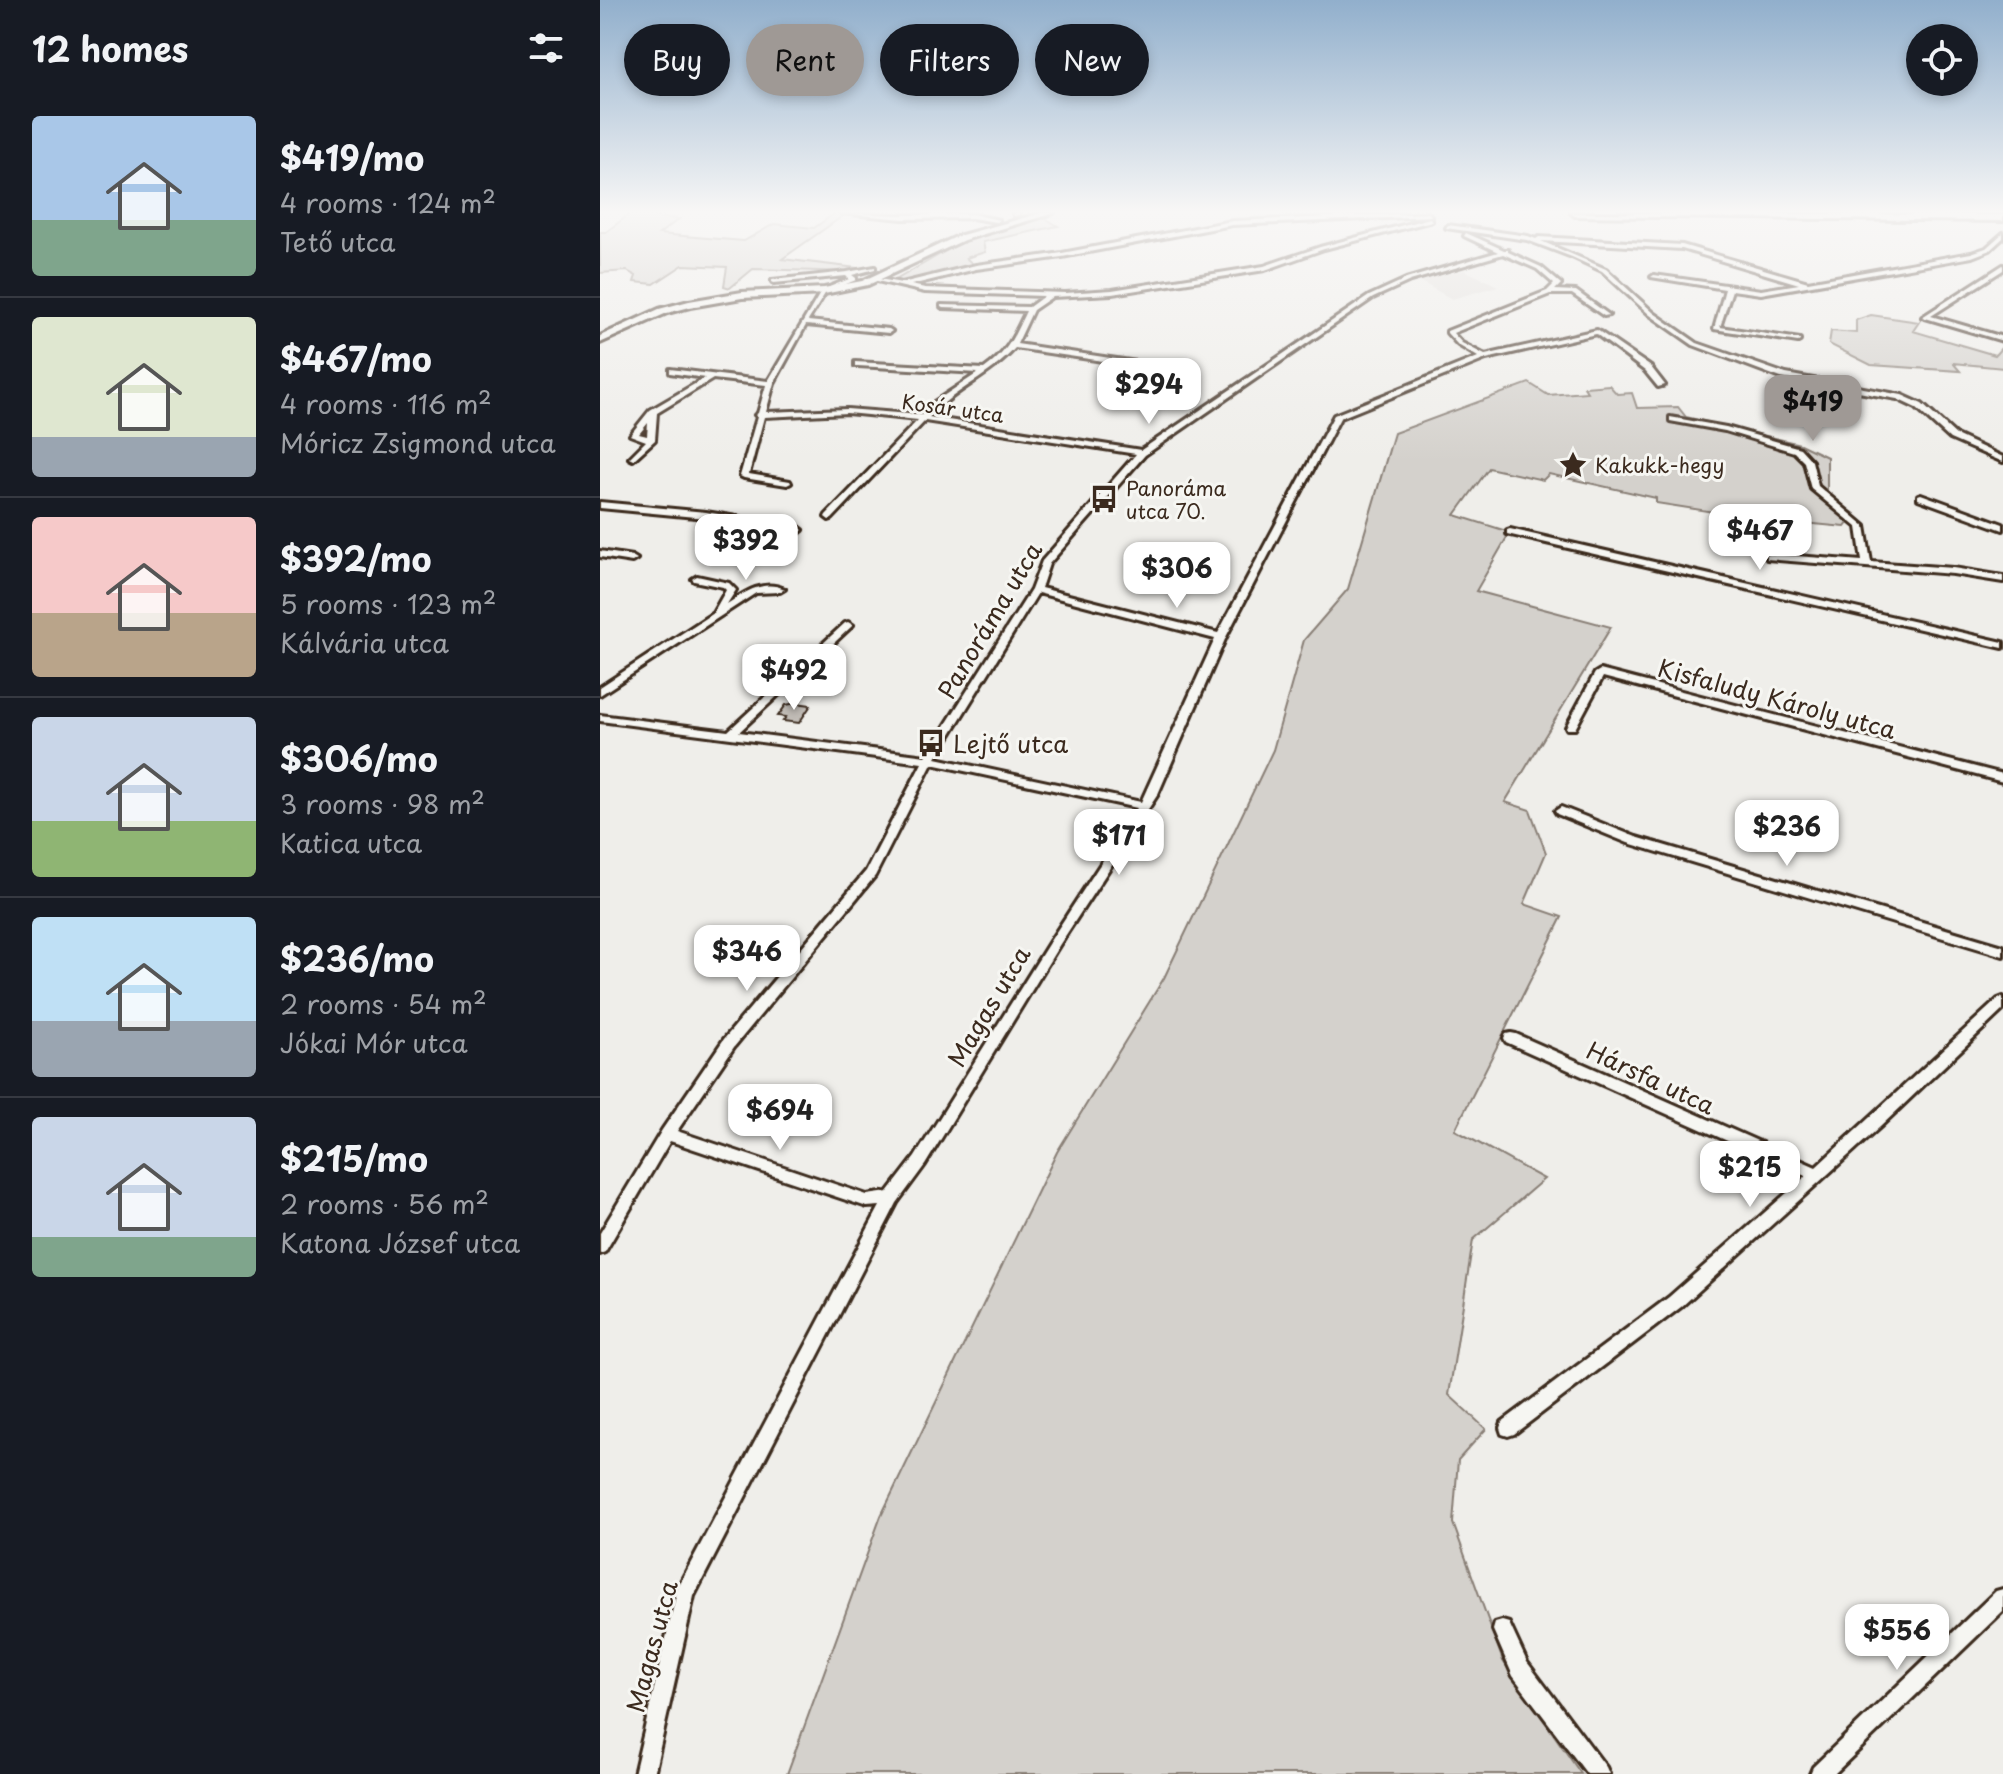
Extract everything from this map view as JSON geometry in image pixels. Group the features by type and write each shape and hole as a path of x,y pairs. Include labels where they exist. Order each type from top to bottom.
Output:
{"main road":[{"path":"600,340 663,311 738,296"}],"street":[{"path":"787,483 744,476 770,383 821,296"},
{"path":"829,517 937,404 988,371 1013,346 1030,309 1048,296"},
{"name":"Panoráma utca","path":"600,1247 667,1134 729,1043 871,873 929,760 1036,590 1045,563 1142,453 1374,296"},
{"path":"1484,357 1460,344 1449,332 1540,296"},
{"path":"1579,296 1606,315"},
{"path":"1632,296 1695,344 1784,376 1899,397 1919,406 1953,437 2003,460"},
{"path":"1726,296 1716,328 1798,340"},
{"path":"1958,296 1925,317 2002,339"},
{"path":"943,306 1030,309"},
{"path":"804,323 889,331"},
{"name":"Magas utca","path":"644,1774 685,1594 892,1198 920,1161 1056,941 1145,806 1221,637 1337,417 1484,357 1597,332 1648,369 1661,385"},
{"path":"1013,346 1157,367"},
{"path":"858,364 988,371"},
{"path":"673,371 770,383"},
{"path":"651,440 634,435 653,412 712,377"},
{"name":"Kosár utca","path":"759,415 847,411 924,418 1142,453"},
{"path":"633,458 651,440 653,412"},
{"path":"1673,419 1726,429 1797,450 1808,461 1814,487 1861,526 1867,563"},
{"path":"1921,497 2003,527"},
{"path":"600,505 706,515 799,530"},
{"path":"1510,532 2003,645"},
{"path":"600,554 632,559"},
{"path":"1770,557 1867,563 2003,579"},
{"path":"697,579 726,585 731,590 713,618"},
{"path":"600,692 754,590 780,589"},
{"path":"1036,590 1221,637"},
{"path":"731,734 848,625"},
{"name":"Kisfaludy Károly utca","path":"1571,727 1600,673 2003,778"},
{"path":"600,718 929,760 1145,806"},
{"path":"1561,811 1632,840 1916,922 2003,951"},
{"path":"1508,1428 1675,1302 1818,1175 2003,1002"},
{"name":"Hársfa utca","path":"1511,1038 1818,1175"},
{"path":"667,1134 867,1201 892,1198"},
{"path":"1820,1774 2003,1598"},
{"path":"1502,1630 1520,1669 1599,1774"}],"shaded area":[{"path":"1871,315 1919,322 1913,331 1995,355 2003,346 2003,368 1953,363 1960,371 1871,365 1829,344 1831,331 1856,333 1856,320"},
{"path":"1529,383 1548,395 1587,392 1584,387 1609,385 1617,394 1632,393 1637,408 1678,407 1686,417 1800,444 1827,457 1827,496 1855,514 1845,527 1752,518 1656,503 1656,498 1549,474 1543,480 1489,468 1455,515 1510,532 1476,591 1611,627 1505,802 1530,810 1546,853 1524,904 1562,917 1455,1130 1544,1179 1473,1240 1449,1395 1486,1429 1458,1460 1453,1523 1503,1661 1581,1774 787,1774 881,1516 1057,1152 1164,978 1273,750 1304,640 1348,589 1394,433"}],"building":[{"path":"786,705 811,705 799,723 783,721 786,717 778,716"}],"place":[{"name":"Kakukk-hegy","path":"1573,465"},
{"name":"Panoráma utca 70.","path":"1104,499"},
{"name":"Lejtő utca","path":"931,743"}]}
